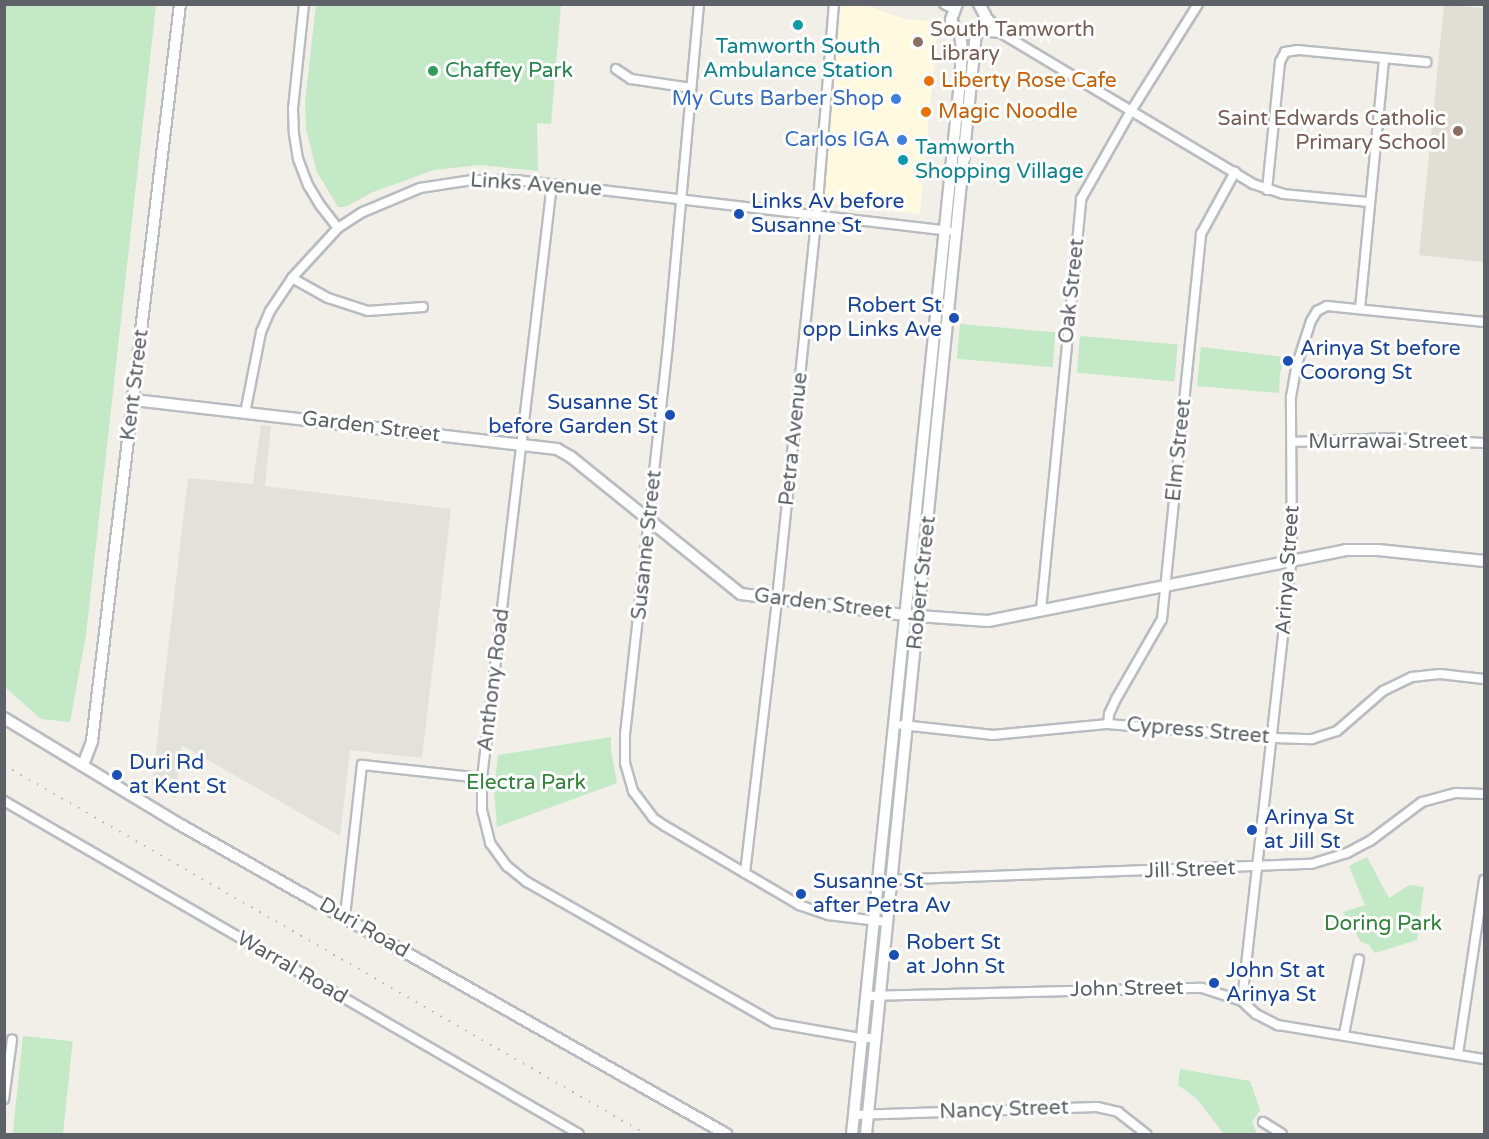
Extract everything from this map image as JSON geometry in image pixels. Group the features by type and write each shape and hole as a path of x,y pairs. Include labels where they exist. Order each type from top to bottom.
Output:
{"street":[{"name":"Kent Street","path":"83,765 92,741 180,4"},
{"path":"304,4 293,109 296,151 308,185 338,228"},
{"name":"Susanne Street","path":"699,4 649,522 624,750 628,779 653,818 799,905 828,915 887,922"},
{"name":"Petra Avenue","path":"745,873 777,599 817,214 834,4"},
{"path":"979,4 985,15 1001,33 1267,190 1370,202"},
{"name":"Oak Street","path":"1041,610 1081,199 1131,111 1198,4"},
{"name":"Robert Street","path":"852,1134 860,1038 962,58 960,33 951,20 951,6"},
{"name":"Robert Street","path":"866,1134 919,616 955,232 977,32 983,24 985,15"},
{"path":"960,33 1001,33"},
{"path":"1267,190 1280,62 1285,52 1298,50 1426,62"},
{"path":"1360,309 1384,58"},
{"path":"616,69 631,79 691,88"},
{"name":"Elm Street","path":"1108,723 1109,714 1116,699 1162,619 1202,234 1234,172"},
{"name":"Links Avenue","path":"245,413 261,332 270,311 292,278 338,228 363,212 392,198 447,182 493,178 817,214 955,232"},
{"name":"Anthony Road","path":"552,184 482,778 482,810 490,843 502,861 527,882 774,1023 860,1038 876,1038"},
{"path":"292,278 328,298 368,311 423,307"},
{"name":"Arinya Street","path":"1242,1001 1274,738 1292,558 1293,381 1311,321 1317,311 1327,306 1485,322"},
{"name":"Garden Street","path":"134,400 521,445 563,452 736,592 904,615 978,622 1292,558 1358,549 1485,561"},
{"name":"Murrawai Street","path":"1292,442 1391,438 1485,443"},
{"name":"Cypress Street","path":"893,724 993,735 1108,723 1274,738 1312,739 1337,731 1383,691 1413,677 1440,674 1485,679"},
{"name":"Duri Road","path":"4,718 179,824 345,916 726,1134"},
{"path":"345,916 362,765 482,778"},
{"name":"Jill Street","path":"877,880 1300,866 1327,860 1370,841 1422,802 1456,793 1485,794"},
{"name":"Warral Road","path":"4,801 579,1134"},
{"path":"1458,1054 1485,880"},
{"path":"1344,1035 1359,959"},
{"name":"John Street","path":"866,996 1190,988 1212,990 1242,1001 1256,1014 1278,1025 1485,1059"},
{"path":"5,1097 12,1040"},
{"name":"Nancy Street","path":"854,1116 1097,1107 1118,1112 1146,1134"},
{"path":"1263,1122 1282,1134"}],"shaded area":[{"name":"Tamworth Shopping Village","path":"841,5 865,5 905,19 938,22 920,214 822,203"},
{"name":"Saint Edwards Catholic Primary School","path":"1444,5 1484,8 1484,262 1419,255"},
{"path":"261,425 271,426 265,486 451,509 422,758 350,750 340,836 182,745 175,798 152,786 188,478 253,484"}],"green space":[{"path":"5,4 156,5 86,635 70,722 41,719 5,687"},
{"name":"Chaffey Park","path":"316,5 561,5 551,124 537,123 538,171 480,165 434,170 373,192 345,207 338,207 317,172 306,129 305,102"},
{"path":"960,324 1056,332 1053,367 957,359"},
{"path":"1080,336 1178,345 1174,381 1077,373"},
{"path":"1201,347 1285,357 1280,374 1279,393 1197,386"},
{"name":"Electra Park","path":"611,737 617,783 497,827 494,790 498,755"},
{"name":"Doring Park","path":"1367,857 1389,898 1409,885 1424,887 1417,940 1375,953 1369,945 1361,942 1343,912 1365,905 1349,866"},
{"path":"23,1036 73,1041 63,1134 13,1134"},
{"path":"1180,1069 1250,1081 1260,1110 1252,1122 1257,1134 1224,1134 1196,1098 1178,1085"}],"railway":[{"path":"4,765 646,1134"}],"place":[{"name":"Tamworth South Ambulance Station","path":"798,25"},
{"name":"South Tamworth Library","path":"918,42"},
{"name":"Chaffey Park","path":"433,71"},
{"name":"Liberty Rose Cafe","path":"929,81"},
{"name":"My Cuts Barber Shop","path":"896,99"},
{"name":"Magic Noodle","path":"926,112"},
{"name":"Saint Edwards Catholic Primary School","path":"1458,131"},
{"name":"Carlos IGA","path":"902,140"},
{"name":"Tamworth Shopping Village","path":"903,160"},
{"name":"Links Av before Susanne St","path":"739,214"},
{"name":"Robert St opp Links Ave","path":"954,318"},
{"name":"Arinya St before Coorong St","path":"1288,361"},
{"name":"Susanne St before Garden St","path":"670,415"},
{"name":"Duri Rd at Kent St","path":"117,775"},
{"name":"Arinya St at Jill St","path":"1252,830"},
{"name":"Susanne St after Petra Av","path":"801,894"},
{"name":"Robert St at John St","path":"894,955"},
{"name":"John St at Arinya St","path":"1214,983"}]}
